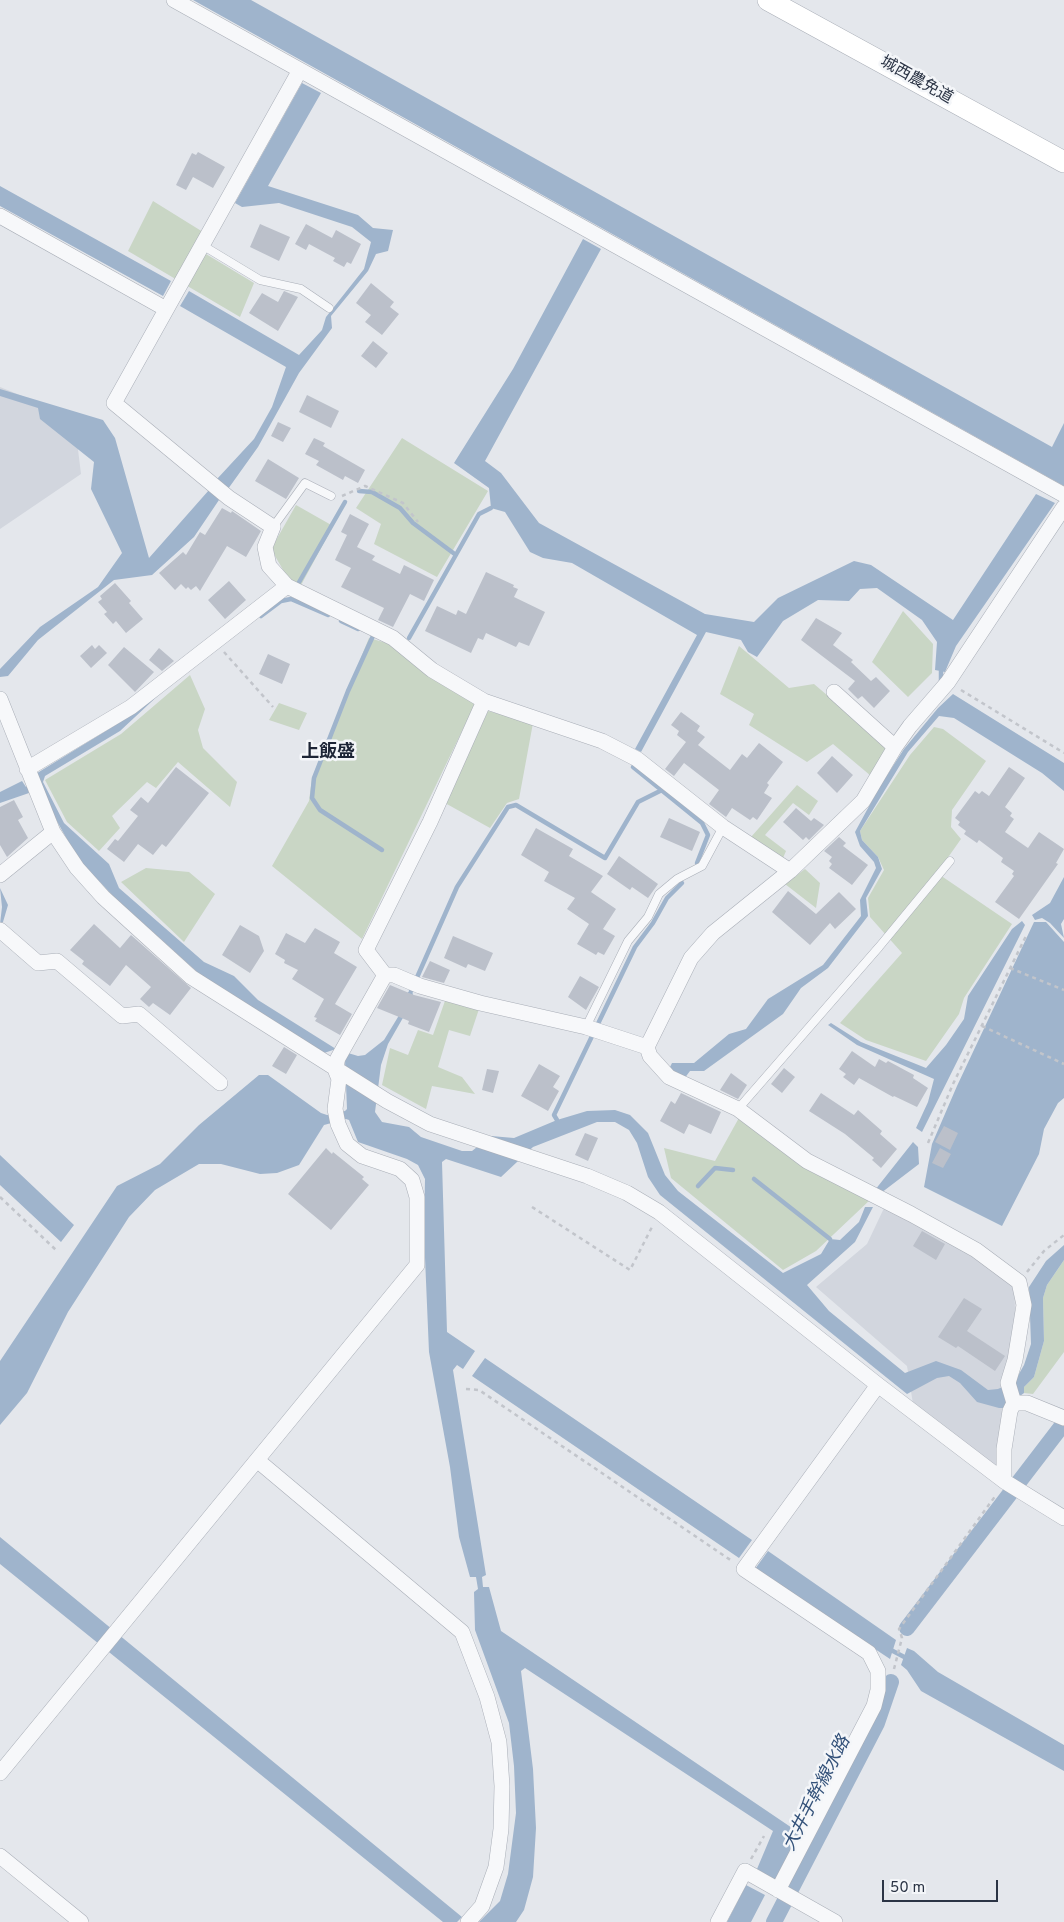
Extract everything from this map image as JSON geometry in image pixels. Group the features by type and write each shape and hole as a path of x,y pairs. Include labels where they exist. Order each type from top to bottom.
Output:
{"street":[{"path":"174,0 1064,495"},
{"name":"城西農免道","path":"768,0 1064,162"},
{"path":"300,70 114,403 229,498 273,527 264,547 269,566 287,586 393,638 432,670 484,701 602,741 637,759 723,827 790,871"},
{"path":"0,216 166,308"},
{"path":"1004,1481 1004,1449 1009,1418 1014,1404 1008,1383 1020,1338 1024,1305 1019,1282 976,1250 911,1214 807,1161 738,1109 669,1077 650,1056 647,1047 691,958 713,933 790,871 863,800 910,726 944,687 1064,507"},
{"path":"31,780 131,707 287,586"},
{"path":"834,692 895,748"},
{"path":"0,699 53,832 77,868 103,897 191,977 338,1059 387,1101 430,1124 531,1156 627,1193 659,1212 1004,1481 1064,1518"},
{"path":"484,701 430,822 366,950 385,975 394,976 480,1003 591,1029 647,1047"},
{"path":"0,875 53,832"},
{"path":"0,930 38,963 58,962 122,1016 139,1014 220,1083"},
{"path":"0,1772 417,1264 417,1197 412,1180 400,1169 362,1156 348,1144 337,1116 338,1059 385,975"},
{"path":"778,1890 874,1706 878,1690 878,1671 869,1653 751,1559 878,1384"},
{"path":"1014,1404 1027,1403 1062,1418"},
{"path":"257,1460 462,1632 488,1697 499,1742 502,1786 502,1829 496,1866 482,1906 468,1922"},
{"path":"0,1856 81,1922"},
{"path":"718,1922 745,1871 835,1922"}],"lane":[{"path":"202,244 260,280 301,290 329,308"},
{"path":"273,527 305,483 331,496"},
{"path":"591,1029 628,941 648,917 659,894 678,879 702,866 723,827"},
{"path":"738,1109 879,947 950,861"}],"path":[{"path":"331,496 342,496 365,486 403,503 418,522"},
{"path":"215,642 273,707"},
{"path":"944,687 1064,753"},
{"path":"928,1143 1026,936"},
{"path":"1010,968 1064,990"},
{"path":"982,1026 1064,1064"},
{"path":"0,1197 56,1250"},
{"path":"532,1207 630,1270 659,1212"},
{"path":"1019,1282 1044,1251 1064,1235"},
{"path":"466,1389 479,1390 751,1559"},
{"path":"896,1661 902,1638 899,1629 990,1505 1004,1481"},
{"path":"745,1871 764,1836"}],"shaded area":[{"path":"0,387 74,417 81,474 0,529"},
{"path":"885,1206 967,1250 1014,1282 1016,1336 1004,1382 998,1473 913,1404 907,1366 816,1287 867,1244"}],"green space":[{"path":"153,201 203,232 196,248 254,283 240,317 128,251"},
{"path":"402,438 488,491 437,577 374,544 381,524 356,508"},
{"path":"296,505 333,526 300,587 290,582 271,549"},
{"path":"903,611 933,644 932,673 908,697 872,662"},
{"path":"369,638 397,646 475,704 362,939 272,866 309,801 312,778"},
{"path":"739,646 789,688 814,684 888,747 871,776 833,744 807,762 749,725 754,714 720,694"},
{"path":"190,675 205,709 198,730 203,748 237,782 230,807 178,762 156,788 147,782 112,816 120,828 99,851 67,822 45,780 121,734"},
{"path":"279,703 307,713 299,730 269,720"},
{"path":"488,711 533,723 519,799 507,803 490,828 445,803"},
{"path":"934,727 943,729 986,761 952,810 951,827 961,839 937,873 1012,924 964,998 959,1014 926,1061 866,1040 840,1023 902,953 870,917 868,898 884,870 878,857 862,840 860,831 910,755"},
{"path":"797,785 818,801 809,815 793,803 765,835 786,851 783,858 751,837"},
{"path":"146,868 189,872 215,894 184,942 121,882"},
{"path":"805,869 820,883 816,908 785,884"},
{"path":"446,998 479,1009 470,1036 449,1030 438,1067 462,1077 475,1094 432,1086 426,1109 382,1085 390,1048 408,1055 418,1030 433,1035"},
{"path":"740,1116 871,1199 816,1251 783,1270 671,1178 664,1148 715,1161"},
{"path":"1064,1260 1064,1352 1033,1394 1024,1393 1024,1387 1034,1377 1044,1341 1043,1298 1047,1285"}],"water":[{"path":"193,0 251,0 1052,447 1064,423 1064,486"},
{"path":"302,83 321,93 268,186 358,215 373,228 393,230 388,251 376,254 368,271 331,316 332,328 299,373 258,447 228,489 217,479 254,439 272,407 286,367 180,306 189,291 299,355 322,330 326,317 364,269 371,242 352,227 279,203 242,207 235,203"},
{"path":"0,186 171,281 163,296 0,206"},
{"path":"583,239 601,249 485,461 501,473 539,523 705,614 754,622 778,598 854,561 871,565 953,620 1036,494 1055,503 956,646 945,672 935,670 937,642 922,620 877,588 860,589 849,601 818,600 783,621 757,657 748,652 741,640 706,632 641,752 635,749 697,635 572,563 543,558 530,552 505,512 491,508 489,488 454,463 513,369"},
{"path":"0,389 103,420 115,438 149,558 209,490 219,500 194,537 152,575 114,580 38,640 8,676 0,677 0,669 40,627 98,587 122,553 91,489 94,462 40,419 38,408 0,396"},
{"path":"164,690 120,731 45,776 43,782 64,823 109,864 119,888 204,962 234,976 258,1000 336,1049 324,1053 206,980 115,898 78,859 39,789 28,789 29,793 0,803 0,792 22,781 26,787 37,783 34,775 122,721"},
{"path":"953,694 1064,763 1064,791 1042,773 954,718 939,716 908,752 860,831 862,840 878,857 882,869 866,898 868,916 828,968 801,988 783,1014 704,1071 690,1071 684,1079 669,1069 672,1063 694,1063 729,1034 746,1029 768,999 823,965 861,916 860,900 876,868 874,862 860,846 855,832 880,786 904,749 938,708"},
{"path":"1064,877 1064,919 1061,924 1064,938 1050,923 1042,918 1035,920 1032,915 1050,903"},
{"path":"0,888 8,905 3,922 0,924 2,907"},
{"path":"1022,921 1025,925 922,1132 916,1128 928,1102 934,1079 857,1045 828,1025 831,1023 861,1042 926,1068 946,1045 964,1019 968,996 1012,929"},
{"path":"1034,922 1046,922 1064,942 1064,1098 1058,1103 1044,1129 1039,1154 1002,1226 924,1187 932,1144"},
{"path":"411,991 413,994 404,1016 388,1044 381,1065 375,1112 382,1122 409,1127 421,1137 462,1151 472,1151 491,1136 514,1138 557,1120 587,1111 615,1110 630,1115 648,1133 665,1175 678,1191 783,1273 821,1254 830,1239 840,1240 859,1222 865,1207 873,1207 855,1242 807,1285 829,1311 905,1373 936,1361 961,1370 988,1390 998,1389 1015,1381 1024,1365 1031,1344 1029,1287 1046,1261 1064,1245 1064,1260 1047,1285 1043,1298 1044,1341 1034,1377 1024,1387 1024,1393 1004,1408 999,1408 977,1402 960,1383 949,1376 937,1378 907,1394 660,1195 648,1177 637,1143 629,1130 615,1122 597,1122 533,1147 501,1177 446,1159 442,1162 447,1332 475,1351 463,1369 457,1365 453,1370 486,1575 482,1577 483,1587 489,1587 501,1631 801,1834 775,1880 757,1869 773,1831 525,1668 521,1671 533,1769 536,1828 533,1877 524,1910 516,1922 479,1922 500,1901 508,1874 516,1813 514,1766 509,1723 475,1630 474,1592 478,1589 476,1577 470,1577 459,1537 450,1467 429,1352 424,1234 425,1179 418,1165 407,1159 358,1142 349,1120 346,1119 324,1125 299,1165 277,1173 260,1174 221,1164 199,1164 155,1190 129,1217 68,1312 27,1393 0,1425 0,1361 117,1186 160,1164 199,1125 259,1075 268,1075 321,1113 327,1115 345,1111 347,1109 345,1060 348,1053 358,1056 365,1055 384,1040 398,1017 408,992"},
{"path":"913,1142 918,1147 919,1164 881,1193 875,1190"},
{"path":"0,1155 74,1225 61,1242 0,1185"},
{"path":"485,1358 752,1540 739,1558 472,1376"},
{"path":"0,1537 462,1917 457,1922 443,1922 0,1564"},
{"path":"768,1551 896,1640 890,1659 755,1569"},
{"path":"907,1648 914,1651 938,1672 1064,1745 1064,1771 921,1691 907,1670 901,1665"},
{"path":"746,1885 765,1895 751,1922 727,1922"}],"building":[{"path":"198,152 225,167 213,188 193,177 186,190 176,185 192,153 196,155"},
{"path":"260,224 290,237 279,261 250,247"},
{"path":"306,224 332,238 336,230 361,244 351,264 347,262 344,267 333,261 335,258 309,244 306,250 295,244"},
{"path":"371,283 394,302 390,307 399,314 382,335 365,322 371,315 356,303"},
{"path":"284,291 298,297 278,331 249,313 262,293 278,302"},
{"path":"373,341 388,353 376,368 361,356"},
{"path":"307,395 339,411 331,428 299,412"},
{"path":"278,422 291,428 283,442 271,436"},
{"path":"314,438 325,443 323,446 365,470 358,483 345,476 343,480 316,465 319,461 305,454"},
{"path":"268,459 299,478 286,499 255,481"},
{"path":"222,508 231,513 232,511 261,531 246,557 227,546 200,591 196,586 191,590 188,587 186,589 181,584 175,590 159,573 183,552 186,555 200,532 205,535"},
{"path":"350,514 369,524 357,547 375,556 372,560 400,574 404,565 434,580 424,601 410,594 393,627 378,620 384,608 341,587 351,568 335,560 347,535 341,532"},
{"path":"486,572 514,585 513,587 518,589 514,597 545,612 529,646 519,642 516,647 486,633 483,640 478,638 471,653 425,631 437,606 456,615 458,610 466,614"},
{"path":"229,581 246,600 225,619 208,600"},
{"path":"115,583 131,601 129,603 143,619 126,633 116,621 113,624 104,614 107,612 98,602 102,599 100,596"},
{"path":"816,618 842,633 833,645 853,660 851,662 871,681 876,677 890,691 874,708 862,696 858,699 848,689 855,681 801,640"},
{"path":"92,645 95,649 99,645 107,653 91,668 80,656"},
{"path":"124,647 154,672 135,692 108,665"},
{"path":"159,648 174,661 162,671 149,660"},
{"path":"268,654 290,664 282,684 259,674"},
{"path":"681,712 700,726 697,731 705,737 698,745 730,770 742,754 747,758 759,743 783,762 767,783 769,785 764,793 772,798 757,820 753,817 750,820 732,808 726,817 709,804 719,790 684,763 674,776 665,769 686,742 677,735 679,731 671,725"},
{"path":"832,756 853,775 837,793 817,773"},
{"path":"176,767 209,793 166,847 162,844 153,855 138,844 124,862 107,849 115,839 118,841 138,816 130,810 141,797 148,803"},
{"path":"1009,767 1025,778 1005,807 1012,813 1010,816 1014,819 1005,832 1028,848 1039,832 1064,849 1056,863 1058,864 1019,919 995,902 1014,876 1012,874 1014,871 1001,862 1003,858 979,840 977,843 964,834 966,831 958,825 960,822 955,818 975,791 979,794 982,791 989,796"},
{"path":"14,800 23,817 18,820 28,838 7,857 0,845 0,807"},
{"path":"796,808 811,821 814,818 824,825 809,840 806,837 803,840 783,822"},
{"path":"669,818 700,832 692,851 660,837"},
{"path":"536,828 573,849 569,856 603,876 591,892 616,909 603,929 615,936 604,955 598,952 596,955 577,944 589,924 567,909 575,898 544,881 549,872 521,855"},
{"path":"839,837 846,843 843,846 868,865 852,885 829,868 832,864 829,861 832,857 824,851"},
{"path":"619,856 658,884 648,898 632,887 630,890 607,874"},
{"path":"788,891 816,914 839,892 856,909 835,929 830,923 810,945 772,912"},
{"path":"94,924 120,948 131,935 191,988 170,1015 153,1003 149,1007 140,999 151,987 126,965 110,986 82,964 84,961 70,950"},
{"path":"240,925 259,936 264,951 250,973 222,955"},
{"path":"315,928 340,942 334,953 357,967 335,1004 352,1014 340,1035 315,1021 317,1018 314,1017 324,999 292,979 298,970 284,963 285,960 275,954 286,933 305,943"},
{"path":"453,936 493,953 485,971 468,964 466,968 444,958"},
{"path":"430,961 450,970 444,983 422,977"},
{"path":"580,976 599,987 586,1010 568,997"},
{"path":"390,985 414,995 441,1002 429,1032 408,1024 409,1021 377,1008"},
{"path":"284,1047 297,1055 286,1074 272,1066"},
{"path":"852,1051 875,1067 879,1059 886,1063 888,1061 914,1075 913,1078 928,1088 917,1107 893,1097 859,1078 854,1085 843,1077 846,1074 839,1069"},
{"path":"539,1064 560,1076 553,1087 559,1091 548,1111 521,1096"},
{"path":"784,1068 795,1077 782,1093 771,1084"},
{"path":"487,1069 499,1071 493,1093 482,1090"},
{"path":"731,1073 747,1085 738,1099 720,1090"},
{"path":"681,1093 721,1112 711,1134 689,1124 684,1134 660,1121 671,1101 675,1104"},
{"path":"821,1093 854,1115 858,1110 882,1131 880,1134 897,1149 881,1168 872,1160 874,1158 845,1134 809,1111"},
{"path":"944,1126 958,1133 950,1150 935,1142"},
{"path":"585,1133 598,1138 588,1161 575,1155"},
{"path":"326,1148 364,1177 362,1179 369,1185 331,1230 288,1194"},
{"path":"940,1148 951,1154 943,1168 932,1163"},
{"path":"922,1231 945,1244 936,1260 913,1246"},
{"path":"964,1298 982,1309 967,1331 1005,1356 995,1371 958,1346 956,1348 938,1337"}],"waterway":[{"path":"359,491 372,492 400,508 413,523 456,555"},
{"path":"298,584 345,502"},
{"path":"409,638 479,514 491,508"},
{"path":"261,616 281,601 291,599 328,615"},
{"path":"341,621 358,629"},
{"path":"373,636 348,691 314,778 312,798 320,810 382,850"},
{"path":"941,671 941,685"},
{"path":"633,767 702,823 708,835 697,863"},
{"path":"411,991 457,887 508,807 516,805 605,858 638,802 662,790"},
{"path":"557,1120 554,1115 635,947 653,923 667,898 682,883"},
{"path":"698,1186 715,1168 733,1170"},
{"path":"754,1179 830,1239"},
{"name":"大井手幹線水路","path":"907,1628 1064,1423"},
{"name":"大井手幹線水路","path":"891,1650 908,1659"},
{"name":"大井手幹線水路","path":"774,1922 877,1723 891,1682"}],"district":[{"name":"上飯盛","path":"328,753"}]}
